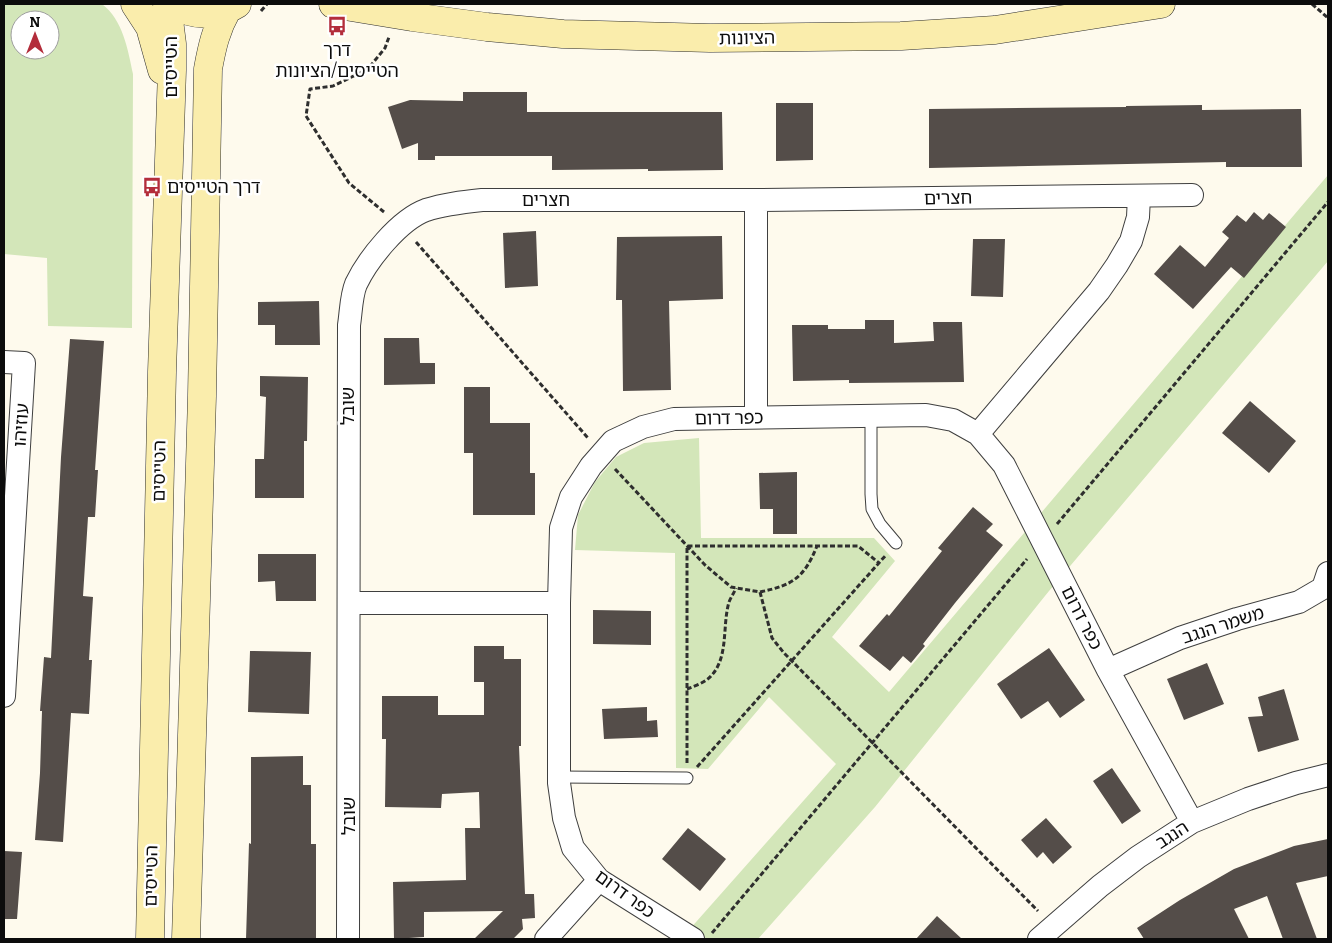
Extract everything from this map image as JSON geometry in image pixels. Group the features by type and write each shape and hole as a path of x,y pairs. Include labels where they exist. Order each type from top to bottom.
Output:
{"main road":[{"path":"135,4 150,27 161,65 171,116"},
{"name":"הטייסים","path":"150,939 161,381 171,116 172,44 167,4"},
{"path":"173,4 184,10 206,14 233,7"},
{"name":"הציונות","path":"333,4 487,27 562,34 739,38 901,36 995,30 1161,4"},
{"name":"הטייסים","path":"186,939 202,406 208,69 218,26 233,7"}],"street":[{"name":"חצרים","path":"402,226 424,211 456,203 482,200 756,200 1192,195"},
{"path":"978,434 1099,291 1117,265 1131,241 1138,217 1139,196"},
{"path":"756,200 756,417"},
{"name":"שובל","path":"348,939 349,325 355,286 376,251 402,226"},
{"name":"עוזיהו","path":"4,696 14,362"},
{"name":"כפר דרום","path":"693,939 599,880 573,848 564,818 558,777 561,528 572,497 591,466 613,441 643,427 674,419 926,415 953,420 978,434 1004,465 1108,670 1192,822"},
{"name":"משמר הנגב","path":"1108,670 1180,638 1298,602 1323,588 1328,573"},
{"path":"350,603 559,603"},
{"name":"הנגב","path":"1052,935 1130,863 1192,822 1248,799 1296,783 1328,775"},
{"path":"546,939 599,880"}],"lane":[{"path":"872,416 872,509 880,524 896,543"},
{"path":"558,777 687,778"}],"path":[{"path":"1312,4 1328,18"},
{"path":"398,15 385,48 368,69 333,86 310,89 306,116 349,184 402,226 601,454 705,565 731,587 760,592 783,588 799,576 810,563 817,546"},
{"path":"707,939 1328,202"},
{"path":"687,778 896,543"},
{"path":"687,546 858,546 879,563"},
{"path":"687,546 687,778"},
{"path":"687,689 710,678 718,666 730,600 736,588"},
{"path":"760,592 772,638 1052,935"}],"green space":[{"path":"4,4 102,4 115,18 124,36 133,74 132,328 48,326 47,258 4,254"},
{"path":"1328,175 1328,261 1049,591 875,807 758,939 681,939 836,764 769,697 708,769 676,768 675,553 575,550 578,515 595,482 616,457 644,443 699,438 701,538 874,538 895,561 832,637 889,692"}],"building":[{"path":"463,92 527,92 527,112 722,112 723,170 552,170 552,156 435,156 435,160 418,160 418,143 402,149 388,107 410,100 463,101"},
{"path":"776,103 813,103 813,160 776,161"},
{"path":"1202,105 1202,110 1301,109 1302,167 1226,167 1226,162 929,168 929,109"},
{"path":"1254,212 1263,220 1269,213 1286,227 1244,278 1231,267 1193,309 1154,274 1180,245 1205,267 1229,238 1222,232 1237,215 1246,222"},
{"path":"536,231 538,286 505,288 503,233"},
{"path":"722,236 723,299 669,301 671,390 623,391 622,300 616,300 617,237"},
{"path":"973,239 1005,239 1003,297 971,296"},
{"path":"319,301 320,345 275,345 275,325 258,325 258,302"},
{"path":"865,320 894,320 894,343 934,341 933,322 962,322 964,382 849,383 849,380 793,381 792,325 828,325 828,329 865,329"},
{"path":"384,338 419,338 420,363 435,363 435,384 384,385"},
{"path":"70,339 104,341 95,470 98,470 95,517 88,517 83,596 93,597 89,660 92,660 89,714 71,713 63,842 35,840 40,773 42,711 40,711 44,657 51,658 61,457"},
{"path":"260,376 308,377 307,441 304,441 304,498 255,498 255,459 264,459 266,397 260,396"},
{"path":"464,387 490,387 490,423 530,423 530,473 535,473 535,515 473,515 473,453 464,453"},
{"path":"1250,401 1296,441 1269,473 1222,433"},
{"path":"797,472 797,534 773,534 773,509 760,509 759,473"},
{"path":"973,507 993,524 986,531 1003,545 923,644 925,646 911,663 903,656 890,671 859,646 887,614 889,616 942,551 938,548"},
{"path":"258,554 316,554 316,601 276,601 275,581 258,582"},
{"path":"593,610 651,611 651,645 593,644"},
{"path":"474,646 504,646 504,659 521,659 521,746 519,746 525,894 534,894 535,918 522,919 523,929 513,939 474,939 503,911 424,912 424,937 394,939 393,882 466,880 465,828 480,828 479,792 442,794 441,808 385,807 386,739 382,739 382,696 438,696 438,715 484,715 484,682 474,682"},
{"path":"1049,648 1085,700 1060,718 1048,701 1021,719 997,684"},
{"path":"250,651 311,652 309,714 248,712"},
{"path":"1207,663 1224,704 1184,720 1167,679"},
{"path":"1284,689 1299,740 1258,752 1248,717 1263,716 1258,697"},
{"path":"647,707 647,721 657,720 658,737 604,739 602,709"},
{"path":"303,756 303,785 311,785 311,844 316,844 316,939 246,939 249,843 251,844 251,757"},
{"path":"1112,768 1141,811 1122,824 1093,781"},
{"path":"1046,818 1072,847 1053,864 1043,852 1037,858 1021,840"},
{"path":"688,828 726,859 700,891 662,859"},
{"path":"1328,839 1328,876 1296,883 1317,939 1283,939 1267,896 1234,909 1249,939 1144,939 1137,928 1180,900 1234,869 1294,846"},
{"path":"4,851 22,852 17,919 4,919"},
{"path":"937,916 962,939 916,939"}],"place":[{"name":"דרך הטייסים/הציונות","path":"337,26"},
{"name":"דרך הטייסים","path":"152,187"}]}
